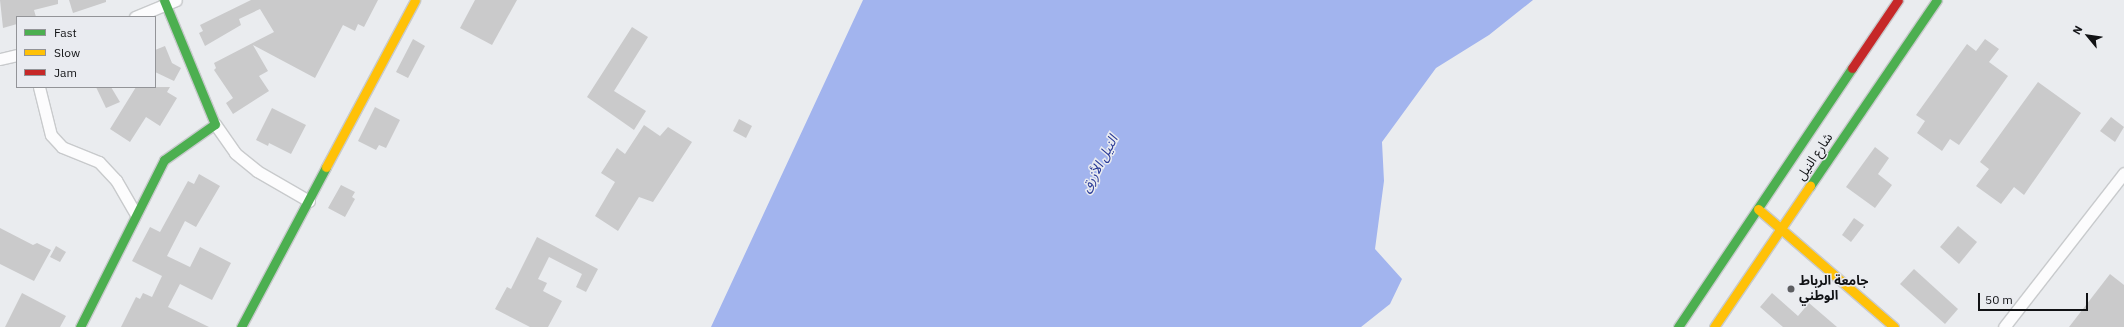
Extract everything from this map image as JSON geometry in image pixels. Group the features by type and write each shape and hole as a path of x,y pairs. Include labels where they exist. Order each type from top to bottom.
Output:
{"street":[{"path":"241,327 415,0"},
{"name":"شارع النيل","path":"1678,327 1898,0"},
{"name":"شارع النيل","path":"1714,327 1782,230 1937,0"},
{"path":"137,16 169,2 215,124 235,153 257,171 309,201"},
{"path":"0,59 16,55"},
{"path":"40,88 51,135 62,147 99,162 116,180 136,214"},
{"path":"80,327 164,160 215,124"},
{"path":"2004,327 2124,173"},
{"path":"1758,210 1894,327"}],"water":[{"name":"النيل الأزرق","path":"863,0 1533,0 1489,35 1436,68 1382,142 1384,181 1375,249 1402,279 1390,304 1361,327 711,327"}],"building":[{"path":"0,0 58,0 58,4 34,10 36,16 16,16 16,24 3,28"},
{"path":"69,0 106,0 106,2 73,13"},
{"path":"251,0 378,0 364,27 358,24 355,31 343,25 315,78 253,45 268,71 259,76 269,91 233,114 226,103 233,98 214,70 216,68 214,63 274,32 260,9 239,19 241,25 205,46 199,33 203,31 200,25"},
{"path":"475,0 517,0 492,45 460,28"},
{"path":"632,27 648,37 614,91 646,111 634,130 587,97"},
{"path":"413,39 425,46 408,78 396,72"},
{"path":"1985,39 1999,49 1989,62 2008,76 1959,145 1950,139 1942,151 1917,133 1925,121 1916,115 1967,44 1976,51"},
{"path":"165,46 172,63 181,68 174,81 156,72 156,50"},
{"path":"2038,82 2081,113 2024,195 2014,187 2001,204 1976,186 1989,169 1980,162"},
{"path":"170,87 167,92 177,98 160,126 146,117 130,142 110,129 135,88"},
{"path":"96,88 112,88 120,102 106,108"},
{"path":"375,107 400,120 386,148 379,145 376,150 358,141"},
{"path":"272,108 306,125 291,154 269,143 268,146 256,140"},
{"path":"2111,117 2124,127 2115,142 2100,131"},
{"path":"739,119 752,126 746,138 733,131"},
{"path":"644,125 660,136 668,127 692,142 653,202 639,197 618,231 595,216 615,182 601,173 617,148 625,154"},
{"path":"1875,147 1889,158 1878,174 1892,185 1875,208 1846,187"},
{"path":"199,174 220,186 196,227 185,221 167,256 190,267 200,247 231,263 212,300 180,284 168,307 209,327 121,327 136,297 140,299 143,293 152,297 162,276 132,261 150,227 160,232 188,181 194,184"},
{"path":"341,185 355,192 352,197 355,199 345,217 328,208"},
{"path":"1854,218 1864,225 1851,242 1842,235"},
{"path":"1958,226 1977,242 1959,264 1940,247"},
{"path":"0,228 33,245 37,243 51,250 34,281 0,264"},
{"path":"537,237 598,269 586,292 576,287 582,274 549,257 538,279 547,283 543,291 562,301 548,327 530,327 495,309 507,287 511,289"},
{"path":"56,246 66,252 60,262 50,257"},
{"path":"1914,269 1958,309 1945,324 1900,284"},
{"path":"2110,274 2124,285 2124,327 2069,327"},
{"path":"22,293 66,316 60,327 5,327"},
{"path":"1772,293 1798,316 1809,303 1837,327 1783,327 1760,307"}],"traffic: fast":[{"path":"80,327 164,160 215,124 164,0"},
{"path":"1810,186 1937,0"},
{"path":"1678,327 1852,68"},
{"path":"241,327 326,167"}],"traffic: slow":[{"path":"326,167 415,0"},
{"path":"1714,327 1810,186"},
{"path":"1758,209 1894,327"}],"traffic: jam":[{"path":"1852,68 1898,0"}],"place":[{"name":"جامعة الرباط الوطني","path":"1791,289"}]}
